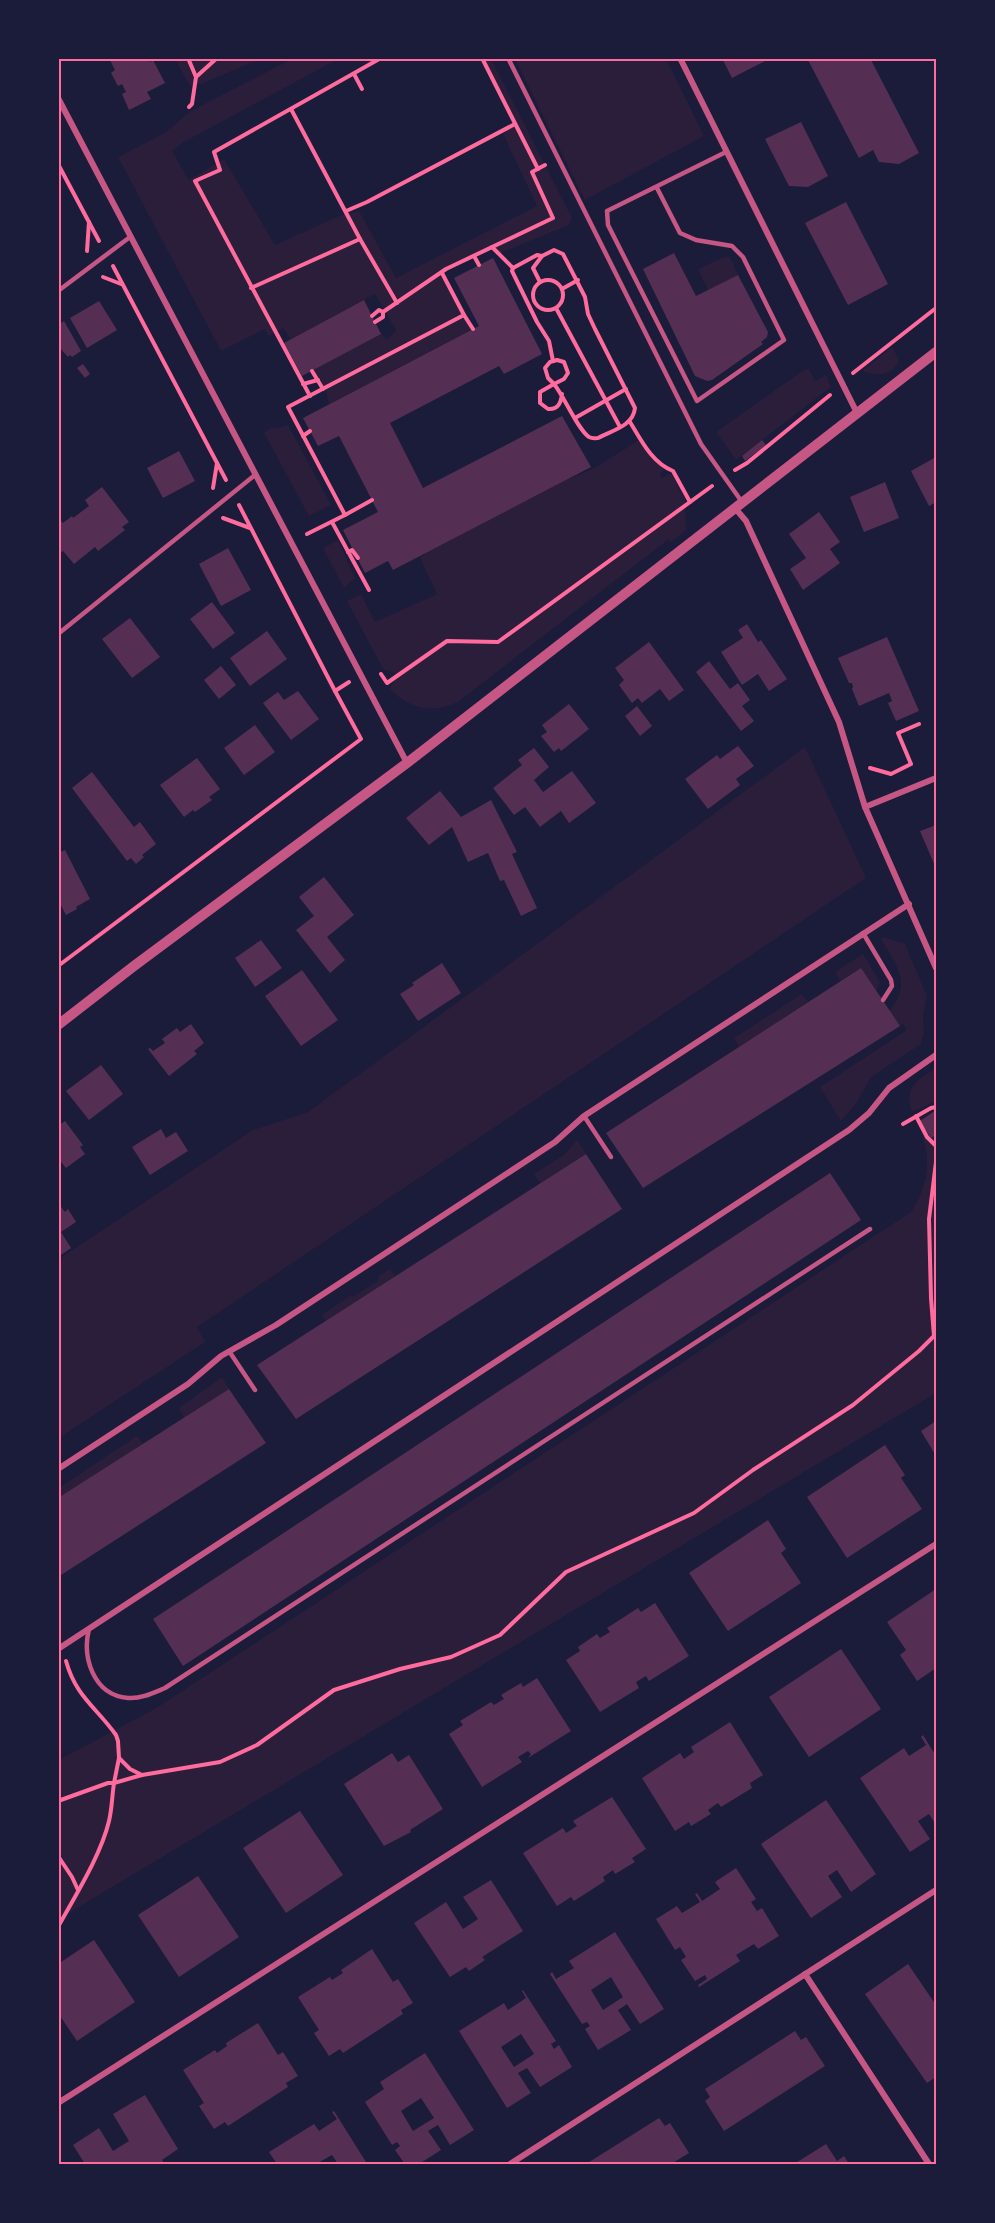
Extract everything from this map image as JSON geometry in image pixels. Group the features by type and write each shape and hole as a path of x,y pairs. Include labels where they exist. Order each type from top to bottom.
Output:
{"street":[{"path":"680,58 857,413"},
{"path":"58,98 407,763"},
{"path":"58,1025 407,763 936,352"},
{"path":"739,505 828,698 844,736 866,807 936,968"},
{"path":"866,807 936,778"},
{"path":"58,1469 188,1384 229,1351 276,1325 545,1149 584,1116 909,904"},
{"path":"60,1648 849,1130 869,1113 889,1088 936,1055"},
{"path":"58,2103 936,1544"},
{"path":"510,2164 936,1890"},
{"path":"805,1974 929,2164"}],"lane":[{"path":"508,58 701,444 739,505"},
{"path":"657,188 680,233 696,240 732,246 743,257 784,340 697,400 608,225 607,211 726,152"},
{"path":"58,291 130,237"},
{"path":"58,634 255,475"},
{"path":"863,933 891,980 892,986 883,1000"},
{"path":"584,1116 610,1157"},
{"path":"89,1629 85,1645 88,1660 101,1686 113,1694 128,1698 146,1696 165,1688 870,1229"},
{"path":"229,1351 255,1390"}],"path":[{"path":"188,58 196,76 192,104 189,107"},
{"path":"196,76 217,58"},
{"path":"310,396 195,181 220,170 214,152 381,58"},
{"path":"482,58 538,169"},
{"path":"354,74 362,89"},
{"path":"291,109 397,303"},
{"path":"346,211 515,124"},
{"path":"58,164 361,739 58,966"},
{"path":"372,316 379,310 383,312 442,273 553,218 532,172 545,165"},
{"path":"86,270 89,222"},
{"path":"251,288 360,239"},
{"path":"492,247 513,268"},
{"path":"513,268 554,250 559,250 563,254 578,280 595,329 635,408 634,415 630,422 593,438 585,433 562,394 554,384 546,372 547,365 553,361 564,362 568,369 567,376 554,384 540,393 539,399 548,409 558,406 562,394"},
{"path":"540,255 533,268 540,282"},
{"path":"474,256 479,265"},
{"path":"513,268 512,274 549,341 553,361"},
{"path":"442,273 473,329"},
{"path":"552,280 562,289 563,298 556,308 542,309 535,301 534,292 540,282 552,280"},
{"path":"562,289 578,280"},
{"path":"556,308 620,427"},
{"path":"335,691 376,666 387,684 447,641 498,642 738,467 747,463 815,408 857,369 936,308"},
{"path":"375,322 383,317 383,312"},
{"path":"345,515 288,408 464,315"},
{"path":"312,371 323,389"},
{"path":"303,384 318,380"},
{"path":"575,418 626,389"},
{"path":"630,422 652,456 666,469 673,471 690,502"},
{"path":"303,436 310,431"},
{"path":"307,534 372,500"},
{"path":"209,513 251,528"},
{"path":"332,522 369,590"},
{"path":"348,552 352,550 358,558"},
{"path":"870,768 891,774 911,764 898,733 919,724"},
{"path":"903,1124 936,1107"},
{"path":"916,1116 927,1137 936,1145 936,1155"},
{"path":"58,1801 108,1783 114,1784 142,1775 219,1762 257,1745 334,1690 400,1669 451,1657 500,1635 566,1572 694,1513 753,1470 853,1405 920,1351 935,1335 931,1298 929,1219 936,1162"},
{"path":"58,1927 105,1834 119,1758 116,1735 82,1695 70,1674 60,1648"},
{"path":"119,1758 130,1769 142,1775"},
{"path":"58,1856 78,1891"}],"shaded area":[{"path":"175,59 260,59 201,84 190,86"},
{"path":"292,59 338,59 184,142 172,151 189,180 224,159 275,245 339,216 359,211 396,278 537,206 503,134 517,124 482,59 491,59 572,218 569,225 496,255 495,246 441,274 473,329 329,404 325,388 312,371 380,332 387,340 396,330 375,294 291,339 283,328 268,336 265,329 221,351 118,157 163,134 191,111"},
{"path":"515,59 666,59 704,136 585,200"},
{"path":"724,257 730,257 738,275 708,290 698,269"},
{"path":"892,347 899,360 892,370 884,374 862,371"},
{"path":"805,369 809,369 815,381 826,375 831,387 736,460 716,432"},
{"path":"288,425 331,505 309,516 264,433 272,427 279,428"},
{"path":"639,440 666,469 660,473 662,478 671,473 685,500 686,530 671,542 669,539 458,702 440,708 422,708 397,696 390,689 397,674 383,669 347,601 361,594 375,622 437,594 420,558 427,552 566,480 593,469"},
{"path":"338,540 355,578 344,588 323,548"},
{"path":"805,747 866,878 197,1327 205,1342 59,1438 59,1259 253,1130 308,1112"},
{"path":"883,937 905,944 927,996 923,1016 924,1032 921,1044 871,1077 857,1102 841,1121 820,1087 907,1030 903,1024 900,1026 889,1011 900,992 901,983 900,974 881,939"},
{"path":"863,954 880,982 876,991 861,968 840,981 835,972"},
{"path":"802,994 808,1002 739,1047 734,1038"},
{"path":"936,1068 936,1104 935,1102 912,1112 909,1096 911,1090 918,1081"},
{"path":"920,1127 931,1139 936,1136 936,1393 59,1919 59,1760 158,1707 911,1212 922,1190 927,1171 926,1150"},
{"path":"577,1140 586,1154 540,1183 534,1174 565,1154"},
{"path":"390,1269 395,1277 325,1321 322,1315 351,1295 353,1297 379,1280 378,1277"},
{"path":"222,1377 229,1389 184,1418 179,1408"},
{"path":"137,1436 143,1444 59,1498 59,1488"}],"building":[{"path":"109,58 148,58 150,62 153,60 165,83 147,92 151,99 129,110 122,94 126,92 122,84 118,86 111,73 115,70"},
{"path":"722,58 766,58 767,60 732,78"},
{"path":"807,58 870,58 919,153 899,164 879,162 873,150 859,158"},
{"path":"801,122 828,176 808,187 789,186 765,139"},
{"path":"846,202 888,284 848,305 805,223"},
{"path":"674,253 696,296 738,275 768,332 767,337 761,342 763,344 712,380 707,381 695,376 643,269"},
{"path":"493,258 542,354 504,374 499,366 390,423 423,488 562,416 591,467 393,570 388,561 365,573 343,530 378,512 339,436 318,446 303,418 479,326 454,278"},
{"path":"364,300 381,334 302,376 284,343"},
{"path":"99,301 117,330 87,348 70,318"},
{"path":"64,321 81,351 72,357 70,355 68,357 58,346 58,325"},
{"path":"83,364 90,374 85,378 77,368"},
{"path":"762,440 766,445 745,461 742,456"},
{"path":"179,451 195,481 163,498 147,468"},
{"path":"936,457 936,502 929,506 911,471"},
{"path":"885,482 899,518 864,532 850,497"},
{"path":"102,487 129,522 122,527 125,530 98,551 95,547 74,564 63,551 58,554 58,518 63,523 72,516 73,518 89,506 85,500"},
{"path":"819,512 840,542 830,549 840,563 803,590 790,569 806,558 789,534"},
{"path":"228,548 251,590 221,606 199,564"},
{"path":"212,602 235,633 213,649 190,619"},
{"path":"130,618 160,657 132,678 102,639"},
{"path":"747,624 758,642 761,640 787,679 769,691 758,674 742,685 721,652 743,638 738,630"},
{"path":"267,631 287,659 250,686 230,658"},
{"path":"887,637 919,711 896,721 888,703 892,701 889,693 859,706 852,683 849,683 838,658"},
{"path":"649,642 684,690 669,701 660,689 642,703 638,698 632,703 619,685 624,680 615,668"},
{"path":"709,661 730,689 738,683 750,700 742,706 754,721 741,731 696,672"},
{"path":"221,666 236,685 219,699 204,680"},
{"path":"298,691 319,719 291,740 263,703 278,692 284,700"},
{"path":"569,704 589,729 561,751 559,748 554,752 541,736 547,732 542,725"},
{"path":"637,706 652,726 640,736 625,716"},
{"path":"255,725 275,752 244,775 224,748"},
{"path":"738,746 754,766 736,779 740,785 708,809 685,779 717,755 720,759"},
{"path":"534,748 549,767 534,780 543,792 572,771 596,803 569,823 561,811 540,827 525,807 514,815 493,788 522,765 518,760"},
{"path":"197,758 220,789 209,797 212,800 184,817 160,785"},
{"path":"92,772 134,827 140,822 156,844 142,855 144,857 136,864 131,858 127,861 72,788"},
{"path":"440,791 461,817 491,800 517,852 512,854 537,908 521,916 504,880 500,881 488,853 468,862 452,827 429,845 406,818"},
{"path":"936,825 936,866 935,866 920,831"},
{"path":"65,850 90,899 66,915 58,900 58,853"},
{"path":"324,877 354,915 327,937 345,960 330,973 296,930 314,916 299,897"},
{"path":"261,940 282,968 255,987 235,958"},
{"path":"442,963 461,993 418,1021 400,994"},
{"path":"861,968 900,1026 643,1188 606,1133"},
{"path":"302,970 338,1020 301,1046 265,996"},
{"path":"191,1024 204,1043 194,1051 197,1054 169,1076 148,1049 153,1051 165,1043 162,1039 177,1028 180,1032"},
{"path":"101,1065 123,1094 89,1120 66,1091"},
{"path":"936,1110 936,1135 931,1138 920,1121"},
{"path":"65,1121 83,1145 80,1147 85,1154 66,1168 58,1158 58,1126"},
{"path":"161,1129 166,1138 176,1132 188,1151 150,1175 132,1147"},
{"path":"586,1154 622,1209 296,1419 257,1365"},
{"path":"830,1173 861,1220 183,1666 153,1619"},
{"path":"58,1203 65,1212 68,1209 76,1222 61,1232 71,1248 58,1257"},
{"path":"229,1389 266,1443 58,1577 58,1498"},
{"path":"936,1421 936,1456 921,1431"},
{"path":"885,1445 905,1475 901,1478 922,1509 847,1558 807,1497"},
{"path":"768,1520 786,1549 781,1553 801,1583 728,1631 689,1573"},
{"path":"936,1589 936,1668 917,1681 900,1655 906,1650 887,1622"},
{"path":"655,1603 689,1656 649,1681 646,1676 636,1682 639,1688 600,1712 566,1660 580,1651 578,1647 597,1634 600,1638 610,1632 607,1628 638,1608 641,1612"},
{"path":"841,1649 881,1709 809,1757 769,1697"},
{"path":"537,1678 571,1731 528,1758 531,1754 528,1751 518,1757 522,1762 482,1787 449,1734 463,1725 460,1721 491,1702 494,1705 504,1699 501,1695 521,1683 523,1687"},
{"path":"730,1722 763,1775 750,1783 752,1788 721,1807 718,1803 708,1810 711,1814 691,1826 689,1822 675,1831 642,1778 680,1753 684,1759 694,1752 691,1747"},
{"path":"923,1735 936,1756 936,1825 929,1814 918,1821 930,1839 910,1852 860,1778 904,1748 909,1756 926,1745 921,1737"},
{"path":"392,1753 398,1762 409,1755 443,1809 410,1830 411,1832 384,1846 344,1784"},
{"path":"612,1797 646,1849 632,1858 635,1862 615,1874 613,1870 603,1877 605,1881 574,1901 571,1897 557,1906 523,1853 563,1828 566,1833 577,1826 573,1821"},
{"path":"826,1800 876,1874 851,1892 837,1870 828,1876 842,1897 811,1918 761,1844"},
{"path":"300,1811 343,1875 286,1913 243,1848"},
{"path":"736,1868 756,1899 751,1902 757,1911 762,1908 779,1936 758,1949 754,1944 736,1955 740,1961 699,1987 698,1985 707,1979 705,1975 695,1981 681,1960 686,1957 680,1947 675,1950 656,1919 677,1906 682,1913 700,1902 695,1894 697,1893 702,1901 720,1889 715,1882"},
{"path":"198,1876 239,1937 179,1977 138,1915"},
{"path":"491,1880 523,1931 482,1957 485,1960 469,1971 466,1967 450,1977 414,1923 446,1902 463,1929 478,1919 463,1897"},
{"path":"615,1932 664,2009 640,2024 627,2004 618,2010 631,2030 598,2050 585,2029 590,2026 587,2022 582,2024 550,1974 552,1972 556,1979 574,1968 569,1961","holes":["611,1977 623,1997 603,2010 591,1990"]},
{"path":"94,1940 135,2002 77,2041 58,2013 58,1964"},
{"path":"372,1949 393,1982 398,1979 413,2003 401,2010 403,2014 343,2053 340,2049 329,2056 314,2033 319,2030 298,1997 330,1977 332,1980 343,1973 341,1970"},
{"path":"908,1964 936,2005 936,2077 927,2083 865,1994"},
{"path":"522,1991 556,2041 551,2044 554,2049 559,2045 572,2067 540,2087 527,2068 518,2073 531,2093 507,2108 459,2031 504,2003 508,2010 526,1998","holes":["521,2034 534,2054 514,2067 501,2047"]},
{"path":"258,2023 278,2055 283,2052 298,2076 286,2083 288,2087 228,2126 225,2122 214,2129 199,2106 204,2103 183,2070 215,2050 217,2053 227,2046 226,2043"},
{"path":"795,2031 801,2040 806,2037 825,2066 724,2131 705,2101 710,2097 705,2089"},
{"path":"425,2053 474,2130 450,2145 438,2125 428,2131 441,2150 419,2164 405,2164 395,2150 400,2146 397,2142 392,2145 365,2102 384,2089 380,2082","holes":["421,2098 434,2118 413,2131 401,2111"]},
{"path":"145,2095 178,2149 162,2160 165,2164 85,2164 73,2145 99,2128 113,2151 129,2141 113,2114"},
{"path":"334,2111 366,2162 338,2164 332,2155 316,2164 277,2164 269,2152 314,2124 319,2131 337,2119 332,2112"},
{"path":"659,2118 665,2126 670,2123 689,2153 671,2164 586,2164"},
{"path":"826,2144 837,2161 844,2156 849,2164 794,2164"}]}
